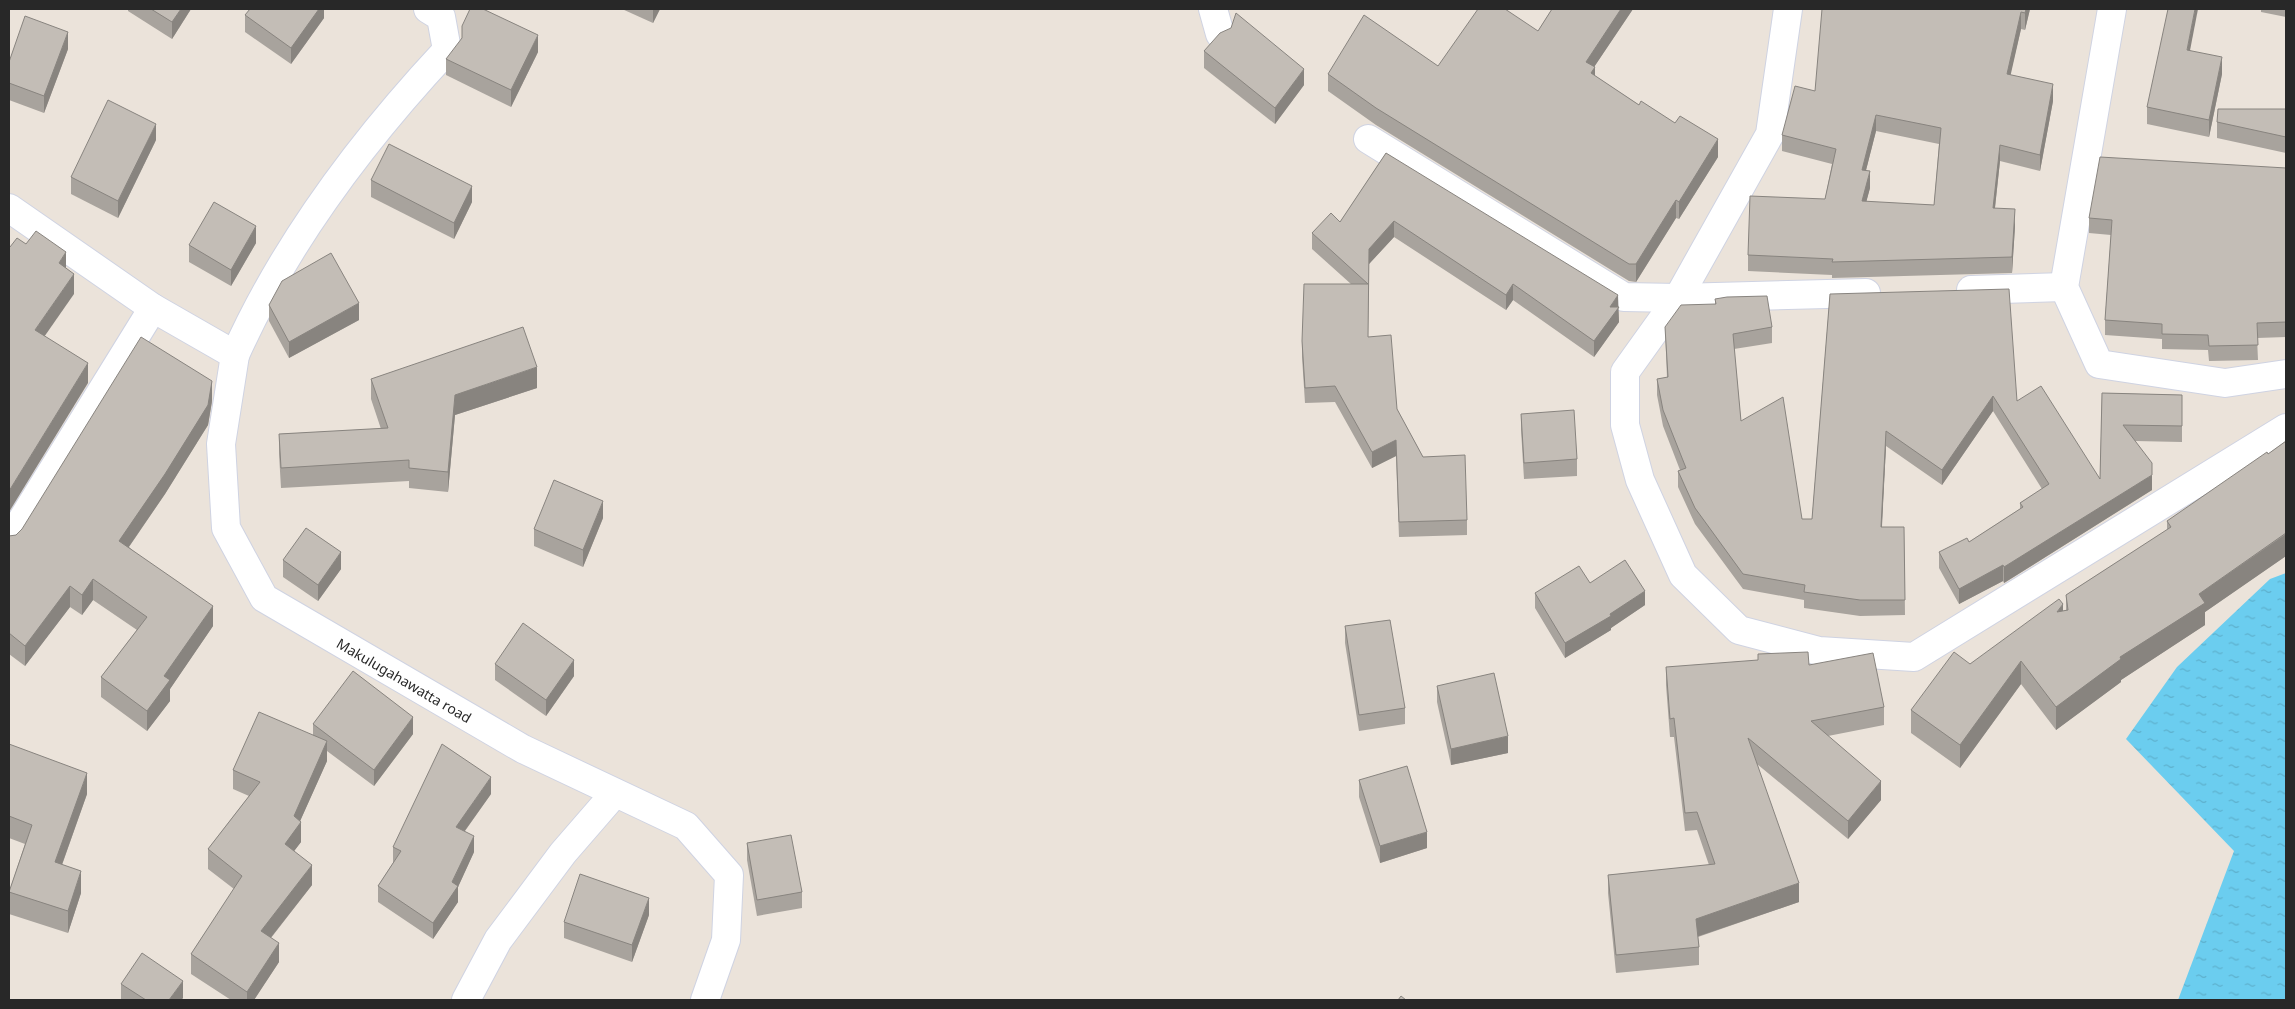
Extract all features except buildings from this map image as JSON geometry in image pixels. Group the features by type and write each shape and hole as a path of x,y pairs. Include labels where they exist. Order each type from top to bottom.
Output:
{"street":[{"name":"Makulugahawatta road","path":"428,9 441,18 447,50 411,89 351,161 272,279 235,356 221,444 226,528 264,598 523,749 686,826 729,875 726,940 705,1000"},
{"path":"1788,9 1770,134 1678,298 1625,372 1625,425 1640,480 1683,576 1739,630 1819,651 1914,657 2286,428"},
{"path":"2112,9 2064,287 2099,364 2225,382 2286,374"},
{"path":"1368,139 1624,297 1678,298 1896,292"},
{"path":"9,208 153,308 235,356"},
{"path":"1946,291 2064,287"},
{"path":"9,541 153,308"},
{"path":"466,1000 498,940 563,853 615,794"}],"water":[{"path":"2286,573 2286,1000 2178,1000 2234,851 2126,739 2177,667 2270,579"}]}
